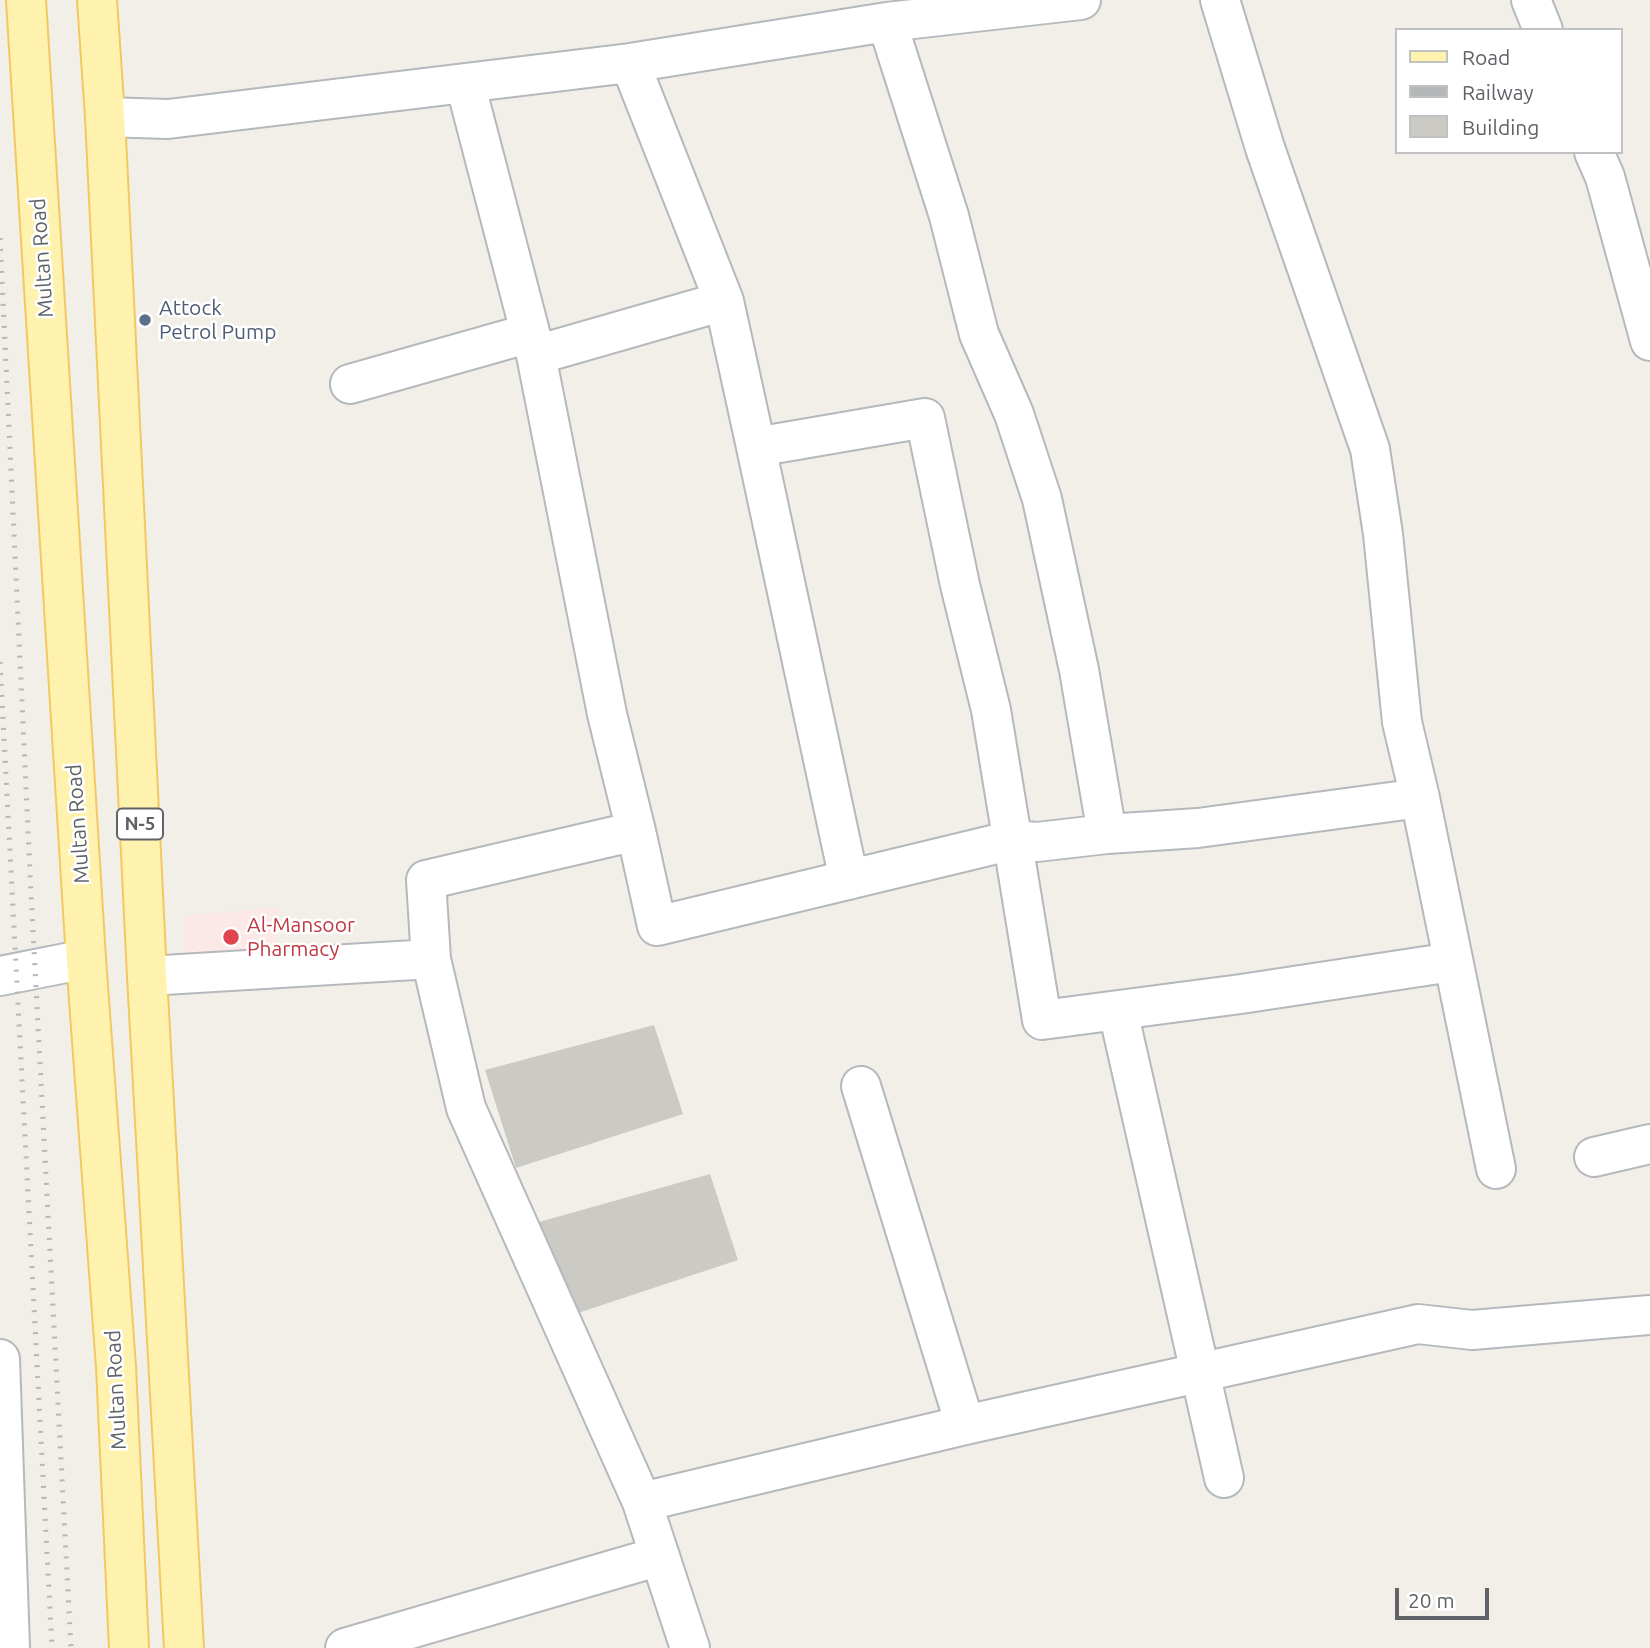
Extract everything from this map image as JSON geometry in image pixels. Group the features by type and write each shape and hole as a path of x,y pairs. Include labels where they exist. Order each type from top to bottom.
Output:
{"main road":[{"name":"Multan Road","path":"26,0 86,959 116,1367 129,1648"},
{"name":"N-5","path":"97,0 184,1648"}],"street":[{"path":"105,117 169,119 630,63 887,22 1081,0"},
{"path":"1220,0 1265,148 1370,449 1402,722 1496,1169"},
{"path":"1531,0 1542,28"},
{"path":"887,22 949,216 979,334 1014,414 1042,499 1079,670 1107,834"},
{"path":"630,63 724,301 849,880"},
{"path":"465,83 533,344 607,714 657,926 1013,840 1037,842 1198,828 1420,798"},
{"path":"1595,154 1605,177 1650,341"},
{"path":"350,384 724,301"},
{"path":"756,447 925,418 960,585 991,710 1042,1020 1241,994 1452,962"},
{"path":"636,831 426,880 431,959 466,1108 642,1502 690,1648"},
{"path":"0,976 86,959"},
{"path":"147,976 431,959"},
{"path":"1118,1011 1224,1478"},
{"path":"861,1086 965,1424"},
{"path":"1594,1157 1650,1144"},
{"path":"642,1502 965,1424 1418,1325 1472,1330 1650,1315"},
{"path":"0,1359 10,1648"},
{"path":"345,1648 660,1556"}],"shaded area":[{"name":"Al-Mansoor Pharmacy","path":"277,907 277,959 186,966 185,916"}],"building":[{"path":"654,1025 683,1114 516,1168 485,1070"},
{"path":"710,1174 738,1260 575,1314 539,1222"}],"railway":[{"path":"0,238 71,1648"},
{"path":"0,662 52,1648"}],"place":[{"name":"Attock Petrol Pump","path":"145,320"},
{"name":"Al-Mansoor Pharmacy","path":"231,937"}]}
